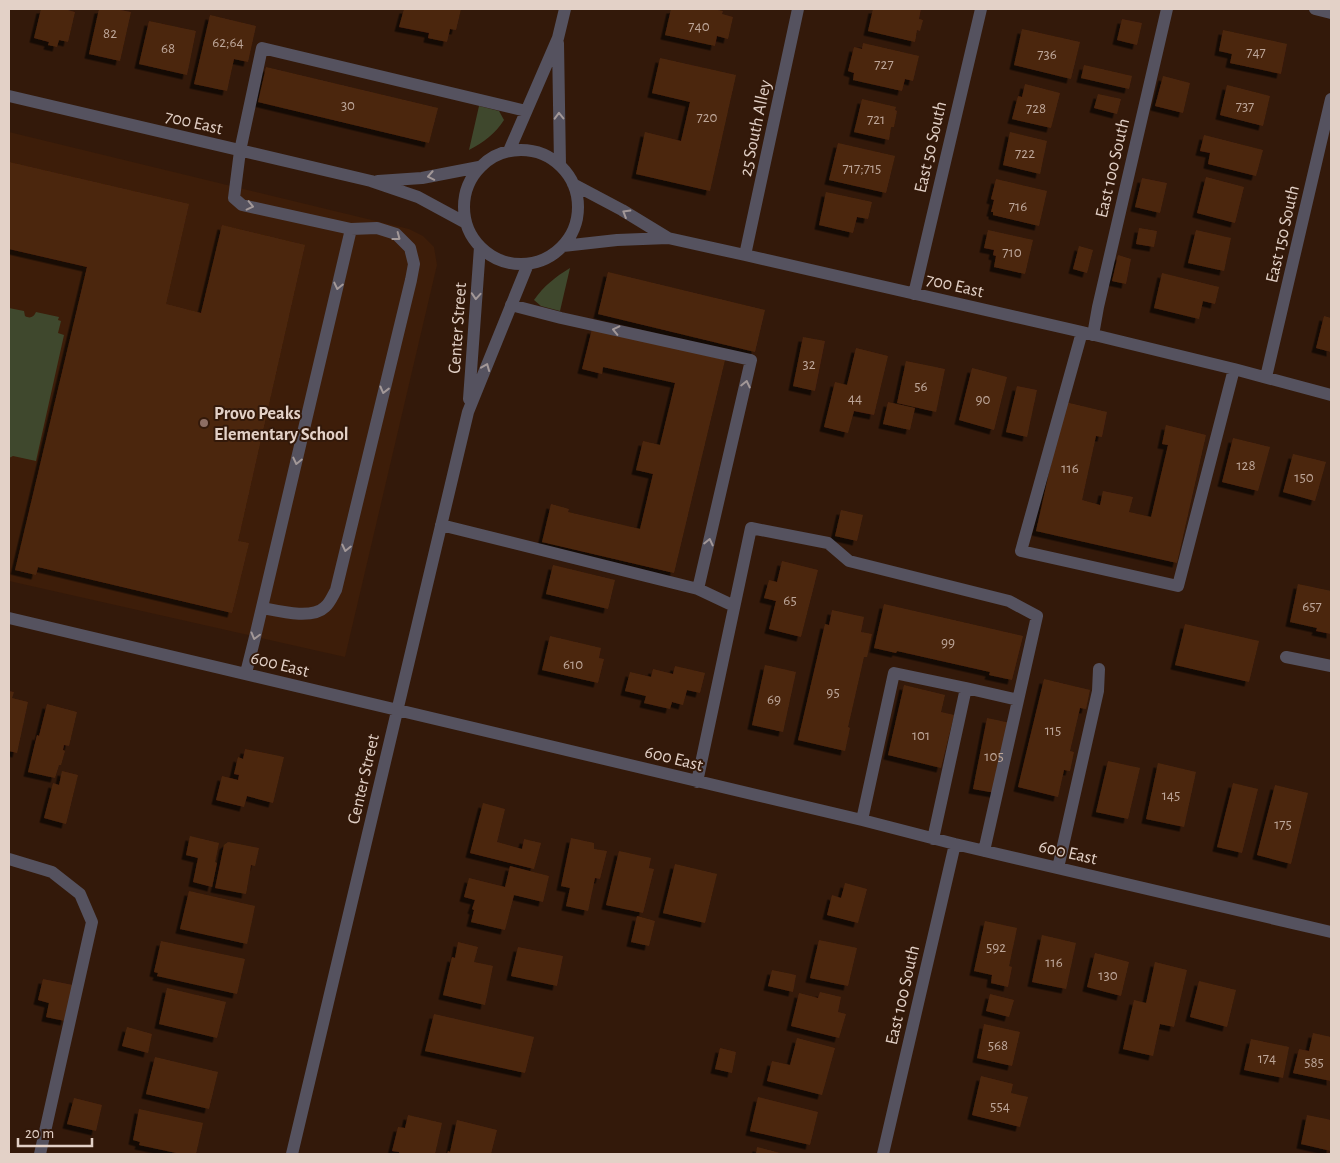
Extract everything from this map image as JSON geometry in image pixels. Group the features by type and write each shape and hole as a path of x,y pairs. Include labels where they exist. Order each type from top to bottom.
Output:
{"street":[{"path":"509,151 558,38 565,9"},
{"name":"25 South Alley","path":"745,255 798,9"},
{"name":"East 50 South","path":"914,294 981,9"},
{"name":"East 100 South","path":"1168,9 1098,306 1087,334 1020,552 1178,586 1234,369"},
{"path":"1315,9 1331,13"},
{"path":"558,38 560,165"},
{"path":"262,608 290,613 313,614 325,608 336,590 414,264 410,248 396,234 377,228 351,229 242,205 234,198 240,151 262,48 526,111"},
{"name":"700 East","path":"9,96 370,182 418,197 466,223"},
{"name":"East 150 South","path":"1266,377 1331,99"},
{"path":"520,150 545,155 560,165 573,184 577,213 573,229 562,246 552,255 528,264 506,263 487,254 471,236 464,212 465,192 479,167 490,158 499,154 520,150"},
{"name":"700 East","path":"370,182 422,178 479,167"},
{"name":"700 East","path":"573,184 622,210 668,238"},
{"path":"246,673 351,229"},
{"name":"700 East","path":"562,246 617,240 668,238 1266,377"},
{"name":"Center Street","path":"468,412 480,247"},
{"name":"Center Street","path":"292,1154 468,412 528,264"},
{"path":"511,305 560,318 751,360 698,590"},
{"path":"1266,377 1331,395"},
{"path":"441,525 698,590 734,606"},
{"path":"697,782 751,528 828,544 850,561 1009,600 1037,616 984,851"},
{"name":"600 East","path":"9,618 862,820 932,839 1331,932"},
{"path":"1286,657 1331,666"},
{"path":"1058,868 1098,691 1099,669"},
{"path":"862,820 894,673 1018,700"},
{"path":"932,839 966,688"},
{"name":"East 100 South","path":"882,1154 955,844"},
{"path":"9,859 52,872 80,894 92,922 40,1154"}],"shaded area":[{"name":"Provo Peaks Elementary School","path":"9,132 409,229 423,236 434,247 437,265 345,657 9,581"}],"green space":[{"path":"479,106 499,111 504,120 489,137 469,150"},
{"path":"570,268 560,311 541,306 534,300 550,282"},
{"path":"9,308 24,311 25,316 29,317 33,316 36,312 59,317 58,320 61,321 58,333 64,335 36,461 13,456 9,458"}],"building":[{"path":"41,9 64,9 75,12 68,42 59,40 57,47 48,45 49,42 34,38"},
{"path":"99,9 116,9 131,12 120,61 89,54"},
{"path":"404,9 461,9 456,30 450,29 447,42 428,38 429,33 399,27"},
{"path":"671,9 712,9 723,11 722,14 733,17 728,39 717,36 715,46 665,35"},
{"path":"873,9 921,9 919,19 923,20 920,31 917,30 915,42 868,31"},
{"path":"210,15 256,26 248,62 234,59 227,91 194,84"},
{"path":"1122,19 1142,23 1137,45 1117,40"},
{"path":"149,21 196,31 187,75 139,64"},
{"path":"1022,29 1080,42 1071,79 1014,65"},
{"path":"1223,30 1287,44 1281,74 1230,63 1232,54 1219,51"},
{"path":"863,43 919,56 913,81 905,79 902,91 853,80 854,73 848,71 854,47 862,49"},
{"path":"660,58 736,75 710,191 636,174 645,132 681,141 690,102 652,93"},
{"path":"1084,65 1132,76 1129,89 1081,78"},
{"path":"266,67 438,108 429,143 258,102"},
{"path":"1163,76 1190,83 1183,113 1155,106"},
{"path":"1025,84 1060,93 1051,128 1012,119 1018,96 1022,97"},
{"path":"1227,85 1270,96 1263,126 1220,115"},
{"path":"1098,94 1121,99 1117,114 1094,108"},
{"path":"862,99 896,107 894,127 891,127 889,140 854,132"},
{"path":"1010,132 1047,141 1040,174 1003,165"},
{"path":"1204,135 1263,150 1256,176 1208,164 1210,153 1200,151"},
{"path":"838,143 895,156 886,193 829,180"},
{"name":"Provo Peaks Elementary School","path":"9,162 189,204 166,304 201,313 222,225 305,245 238,541 249,543 232,613 38,567 36,575 15,570 87,267 9,249"},
{"path":"1206,177 1244,187 1235,223 1197,213"},
{"path":"1142,178 1167,183 1160,213 1135,207"},
{"path":"996,179 1047,191 1039,226 993,215 993,212 991,212 994,200 991,199"},
{"path":"826,192 872,202 868,219 857,217 853,233 819,225"},
{"path":"1139,228 1157,231 1154,247 1136,244"},
{"path":"988,230 1033,240 1025,274 994,267 996,256 993,255 994,250 984,248"},
{"path":"1196,230 1231,238 1224,271 1188,263"},
{"path":"1079,246 1093,250 1087,273 1073,269"},
{"path":"1118,255 1131,259 1126,284 1112,281"},
{"path":"608,272 765,310 755,352 598,314"},
{"path":"1162,273 1219,287 1215,304 1203,301 1199,319 1154,308"},
{"path":"1324,316 1331,318 1331,352 1316,348"},
{"path":"592,329 725,360 674,573 542,542 551,504 569,509 568,512 640,529 653,474 636,470 643,441 660,445 675,383 603,367 602,374 582,369"},
{"path":"803,337 825,341 815,391 793,386"},
{"path":"856,348 888,356 874,415 854,411 848,433 824,427 835,382 847,385"},
{"path":"906,361 945,369 936,412 897,403"},
{"path":"972,368 1007,377 994,430 959,420"},
{"path":"1017,386 1037,390 1027,437 1006,432"},
{"path":"888,402 915,408 910,430 883,424"},
{"path":"1065,402 1107,412 1102,437 1096,436 1082,500 1100,505 1103,491 1133,497 1129,512 1151,517 1168,445 1162,444 1166,425 1206,435 1177,563 1036,531"},
{"path":"1233,438 1270,447 1258,491 1222,482"},
{"path":"1293,454 1326,462 1315,501 1283,492"},
{"path":"841,510 863,515 857,541 835,536"},
{"path":"782,561 818,570 801,637 769,629 776,601 764,598 769,580 777,582"},
{"path":"553,565 615,580 608,609 546,594"},
{"path":"1298,584 1331,591 1331,634 1316,631 1317,628 1290,622"},
{"path":"884,604 1023,636 1012,680 989,675 990,672 897,651 896,653 874,648"},
{"path":"832,610 864,617 861,632 872,634 867,657 864,657 848,727 850,728 845,751 798,740 825,624 829,625"},
{"path":"1185,624 1259,641 1249,682 1175,665"},
{"path":"550,636 601,648 599,658 604,659 598,683 542,670"},
{"path":"765,665 796,672 783,732 752,725"},
{"path":"675,666 705,673 700,693 687,690 683,705 672,702 670,709 644,703 646,696 625,691 630,672 651,677 653,669 673,674"},
{"path":"1044,679 1090,690 1086,709 1080,708 1070,751 1074,752 1070,771 1064,770 1058,797 1018,787"},
{"path":"904,685 945,695 941,712 954,715 941,768 888,755"},
{"path":"9,691 14,692 12,698 28,702 17,753 9,751"},
{"path":"47,704 77,712 69,746 64,745 63,750 65,751 55,778 28,772"},
{"path":"987,718 1015,724 1001,794 973,789"},
{"path":"245,749 284,757 273,803 247,796 244,807 216,800 222,776 238,780 239,775 234,774 238,757 243,759"},
{"path":"1108,761 1140,768 1128,819 1096,812"},
{"path":"1158,763 1196,772 1184,827 1146,819"},
{"path":"62,771 78,775 66,824 44,818 53,783 59,785"},
{"path":"1233,783 1258,789 1242,853 1217,847"},
{"path":"1275,785 1308,793 1291,864 1257,855"},
{"path":"483,803 505,809 497,842 522,849 524,839 541,843 534,869 470,853"},
{"path":"190,836 219,843 212,887 193,882 198,858 186,855"},
{"path":"571,838 594,843 594,849 607,851 600,879 595,878 588,911 566,906 570,888 561,886"},
{"path":"228,842 259,848 255,866 251,865 246,894 215,888 224,845"},
{"path":"619,851 651,858 649,868 654,869 643,913 606,905"},
{"path":"675,864 717,874 705,923 663,913"},
{"path":"510,866 549,876 543,902 514,895 505,930 471,922 475,900 464,897 469,878 505,887"},
{"path":"845,883 867,889 858,923 827,915 832,895 841,898"},
{"path":"189,891 255,906 247,944 180,929"},
{"path":"637,916 655,921 649,946 631,942"},
{"path":"985,921 1017,928 1009,966 1012,967 1008,987 991,983 992,975 974,971"},
{"path":"1042,935 1076,943 1066,989 1032,982"},
{"path":"819,940 857,948 848,986 810,978"},
{"path":"161,941 245,959 237,994 157,976 158,973 154,972"},
{"path":"458,942 478,947 474,962 493,966 485,1005 443,995 452,957 455,958"},
{"path":"518,947 563,956 557,986 511,976"},
{"path":"1095,953 1129,962 1121,996 1087,987"},
{"path":"1155,962 1187,970 1174,1027 1160,1024 1153,1056 1123,1049 1134,1000 1146,1003"},
{"path":"772,970 796,975 793,992 768,986"},
{"path":"43,979 73,985 65,1021 46,1017 49,1003 38,1000"},
{"path":"1199,981 1236,990 1227,1027 1190,1017"},
{"path":"167,988 226,1002 217,1038 159,1024"},
{"path":"820,992 841,997 838,1012 846,1014 839,1038 791,1026 799,993 818,998"},
{"path":"990,994 1014,1000 1009,1017 986,1011"},
{"path":"434,1014 534,1037 525,1073 425,1051"},
{"path":"984,1024 1020,1032 1012,1066 977,1058"},
{"path":"127,1027 152,1034 148,1053 122,1046"},
{"path":"1313,1033 1331,1037 1331,1081 1293,1073 1299,1049 1309,1051"},
{"path":"797,1038 835,1048 822,1095 767,1081 772,1061 790,1065"},
{"path":"1251,1039 1289,1047 1283,1078 1244,1070"},
{"path":"720,1048 736,1052 732,1073 715,1069"},
{"path":"155,1057 218,1072 209,1109 146,1094"},
{"path":"981,1076 1013,1084 1011,1093 1028,1097 1020,1127 972,1115"},
{"path":"758,1097 818,1112 810,1145 750,1131"},
{"path":"74,1098 102,1105 96,1131 67,1124"},
{"path":"139,1109 203,1123 196,1154 181,1154 139,1145 140,1142 133,1140"},
{"path":"408,1115 442,1123 435,1154 399,1154 399,1152 392,1151 398,1127 405,1128"},
{"path":"1307,1115 1331,1120 1331,1151 1301,1144"},
{"path":"457,1120 497,1130 491,1154 447,1154 448,1151 450,1152"},
{"path":"757,1147 784,1154 756,1154"}],"place":[{"name":"Provo Peaks Elementary School","path":"204,423"}]}
